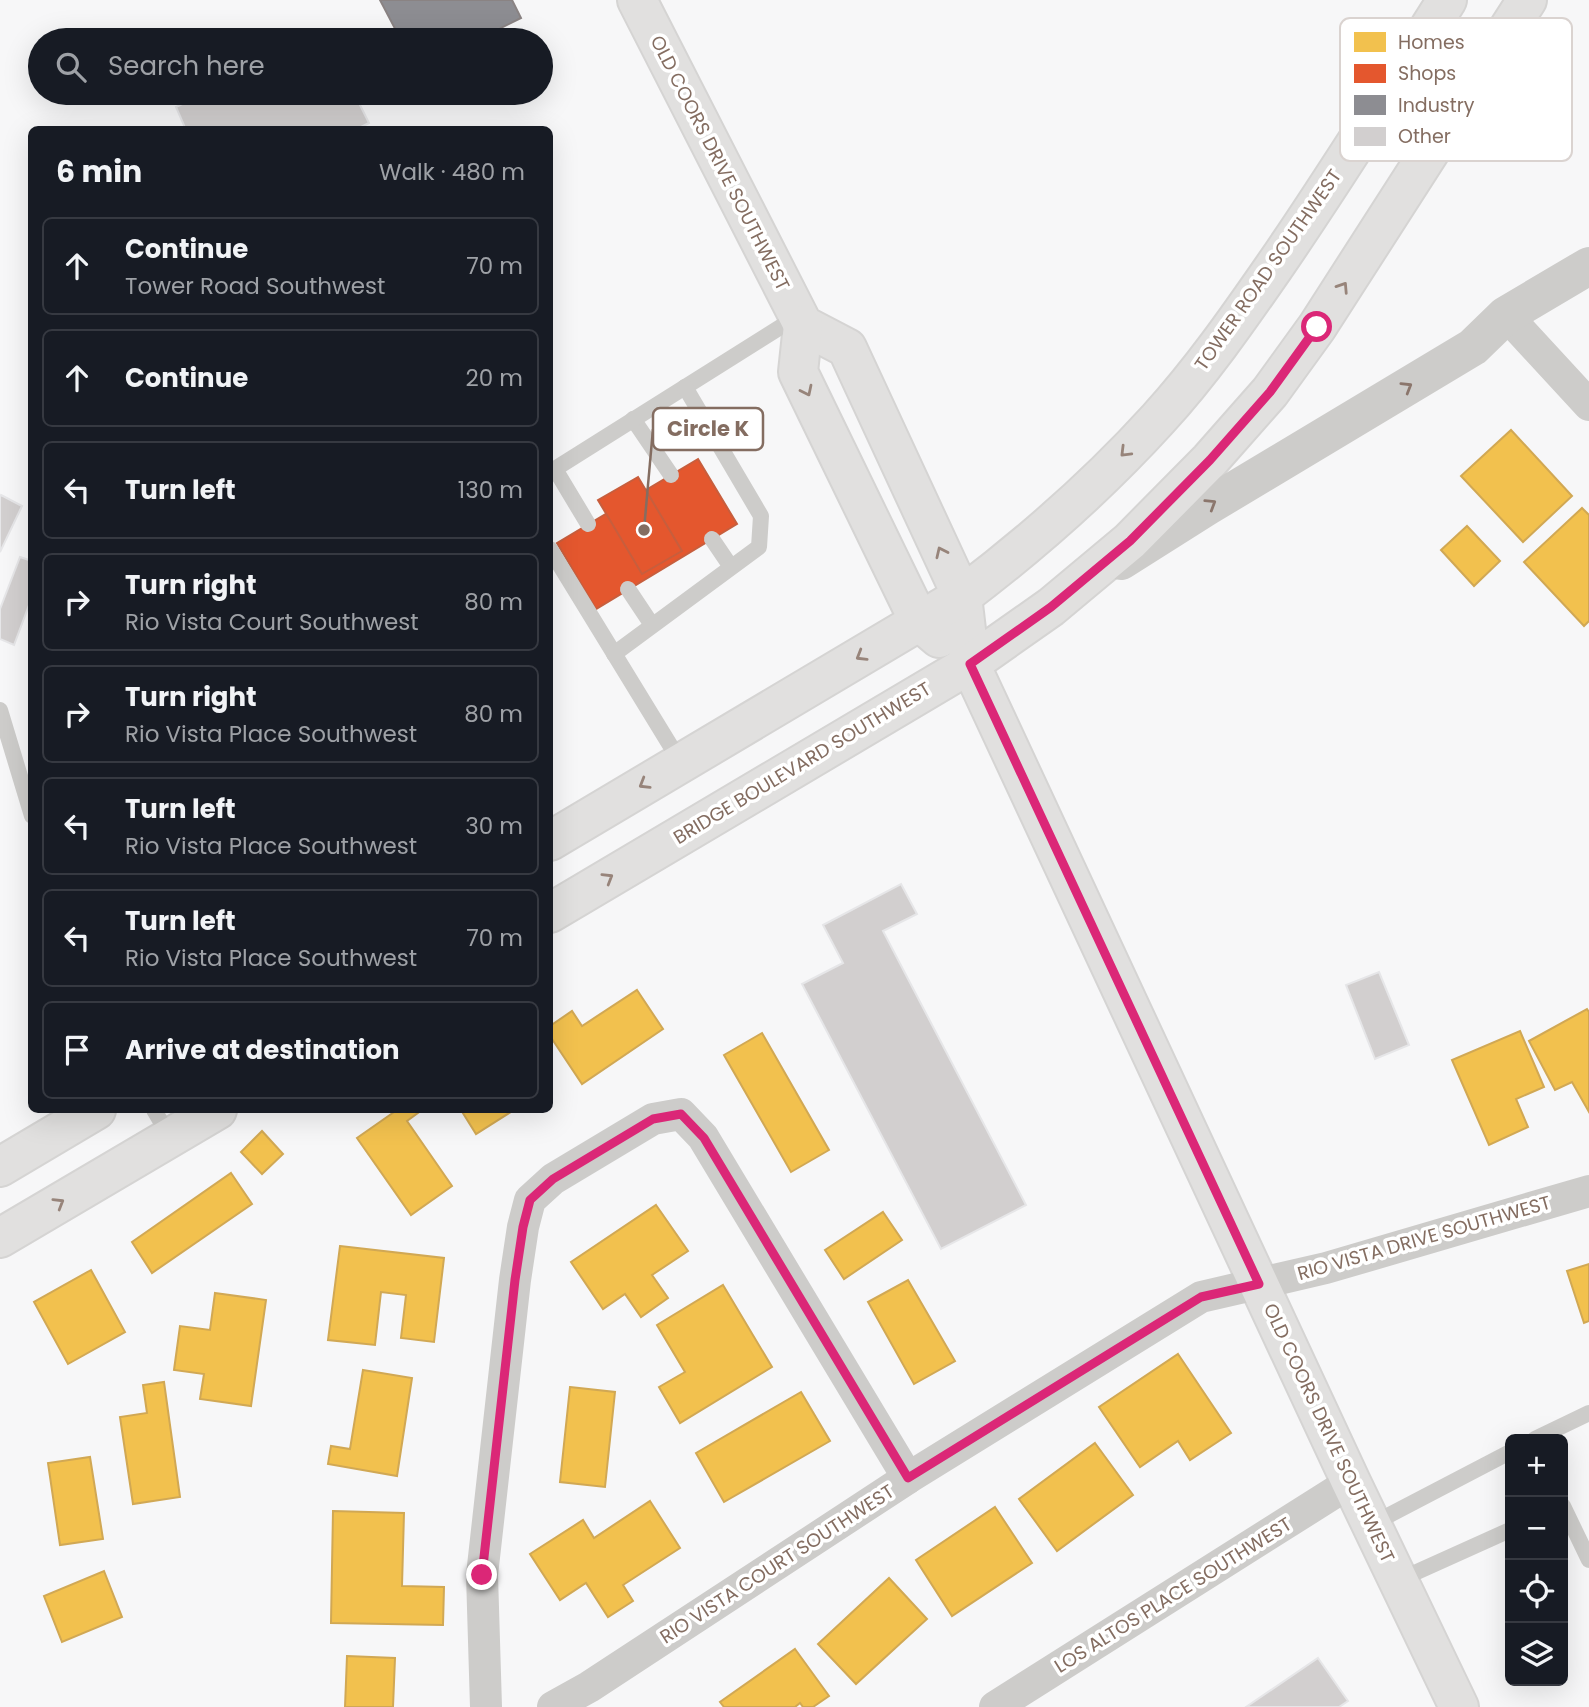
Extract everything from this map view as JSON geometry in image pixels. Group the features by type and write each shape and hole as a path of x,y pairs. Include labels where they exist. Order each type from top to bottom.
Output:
{"main road":[{"name":"OLD COORS DRIVE SOUTHWEST","path":"637,0 801,320 798,372 919,621 970,664"},
{"name":"TOWER ROAD SOUTHWEST","path":"1436,18 1447,0"},
{"path":"1515,18 1527,0"},
{"name":"TOWER ROAD SOUTHWEST","path":"962,596 1060,516 1159,418 1223,341 1344,161"},
{"path":"1051,607 1130,541 1210,460 1270,392 1317,327 1424,161"},
{"name":"OLD COORS DRIVE SOUTHWEST","path":"801,320 847,348 962,596 970,664 1351,1482 1459,1707"},
{"path":"553,839 962,596"},
{"name":"BRIDGE BOULEVARD SOUTHWEST","path":"553,911 970,664 1051,607"},
{"path":"0,1167 91,1113"},
{"path":"0,1238 162,1123 205,1113"}],"street":[{"path":"1051,607 1208,506 1473,347 1506,315 1589,266"},
{"path":"1506,315 1589,405"},
{"path":"486,1707 482,1575 515,1280 530,1200 553,1179 653,1119 681,1114 704,1138 908,1478"},
{"name":"RIO VISTA DRIVE SOUTHWEST","path":"1259,1284 1326,1268 1589,1191"},
{"name":"RIO VISTA COURT SOUTHWEST","path":"553,1707 589,1687 908,1478 1201,1297 1259,1284"},
{"name":"LOS ALTOS PLACE SOUTHWEST","path":"995,1707 1351,1482"}],"lane":[{"path":"553,469 685,387 801,320"},
{"path":"614,654 759,547 761,516 685,387"},
{"path":"633,419 671,475"},
{"path":"553,471 589,524"},
{"path":"712,539 731,567"},
{"path":"553,554 681,763"},
{"path":"628,589 652,625"},
{"path":"0,710 28,803"},
{"path":"1545,1434 1589,1413"},
{"path":"1371,1524 1505,1455"},
{"path":"1568,1516 1589,1560"},
{"path":"1399,1580 1505,1532"}],"building: Homes":[{"path":"1511,430 1572,496 1523,542 1461,476"},
{"path":"1582,508 1589,515 1589,621 1584,626 1524,562"},
{"path":"1467,526 1500,561 1474,586 1441,550"},
{"path":"637,990 663,1029 582,1084 553,1040 553,1024 572,1011 582,1026"},
{"path":"1587,1009 1589,1112 1572,1082 1555,1090 1529,1041"},
{"path":"1520,1031 1544,1087 1516,1099 1528,1127 1489,1145 1452,1060"},
{"path":"762,1033 829,1150 791,1172 724,1055"},
{"path":"393,1113 418,1113 407,1121 452,1186 411,1215 357,1138"},
{"path":"463,1113 509,1113 476,1134"},
{"path":"262,1131 283,1154 262,1174 241,1152"},
{"path":"231,1173 252,1204 152,1273 132,1242"},
{"path":"656,1205 688,1251 652,1275 668,1298 641,1317 625,1294 603,1309 571,1262"},
{"path":"883,1212 902,1240 844,1279 825,1250"},
{"path":"340,1246 444,1258 434,1342 401,1338 406,1295 381,1292 375,1345 328,1340"},
{"path":"1589,1264 1589,1321 1584,1323 1567,1271"},
{"path":"91,1270 125,1332 68,1364 34,1302"},
{"path":"908,1280 955,1361 914,1384 868,1302"},
{"path":"723,1285 772,1367 680,1423 659,1387 685,1372 657,1325"},
{"path":"215,1293 266,1300 251,1406 200,1399 204,1374 174,1370 180,1326 210,1330"},
{"path":"1178,1354 1231,1433 1190,1460 1178,1441 1140,1467 1099,1407"},
{"path":"363,1370 412,1378 397,1476 328,1464 331,1446 350,1449"},
{"path":"164,1382 180,1497 133,1504 120,1417 147,1413 143,1385"},
{"path":"570,1387 615,1392 605,1487 560,1482"},
{"path":"801,1392 830,1441 724,1502 696,1453"},
{"path":"1095,1443 1133,1495 1057,1551 1019,1499"},
{"path":"90,1457 103,1539 60,1545 48,1463"},
{"path":"650,1501 680,1548 623,1585 633,1601 608,1617 586,1583 560,1600 530,1554 583,1520 594,1538"},
{"path":"995,1507 1032,1563 952,1616 916,1560"},
{"path":"333,1511 404,1513 402,1586 444,1587 443,1625 331,1623"},
{"path":"104,1571 122,1617 62,1642 44,1596"},
{"path":"889,1578 927,1619 856,1684 818,1644"},
{"path":"795,1649 829,1696 813,1707 803,1707 800,1703 795,1707 724,1707 720,1702"},
{"path":"347,1656 395,1658 393,1707 345,1707"}],"building: Shops":[{"path":"698,459 737,524 596,609 557,543"},
{"path":"638,477 682,551 642,574 598,500"}],"building: Industry":[{"path":"380,0 512,0 521,18 501,28 395,28"}],"building: Other":[{"path":"360,105 369,123 363,126 184,126 176,107"},
{"path":"1,495 22,506 0,552 0,497"},
{"path":"20,557 28,560 28,608 14,645 0,639 0,609"},
{"path":"901,884 917,914 883,931 1026,1205 941,1249 802,984 843,963 823,925"},
{"path":"1379,972 1409,1045 1375,1059 1346,985"},
{"path":"1318,1658 1348,1701 1339,1707 1246,1707"}],"place":[{"name":"Circle K","path":"644,530"}],"route":[{"path":"482,1575 515,1280 530,1200 553,1179 653,1119 681,1114 704,1138 908,1478 1201,1297 1259,1284 970,664 1051,607 1130,541 1210,460 1270,392 1317,327"}]}
